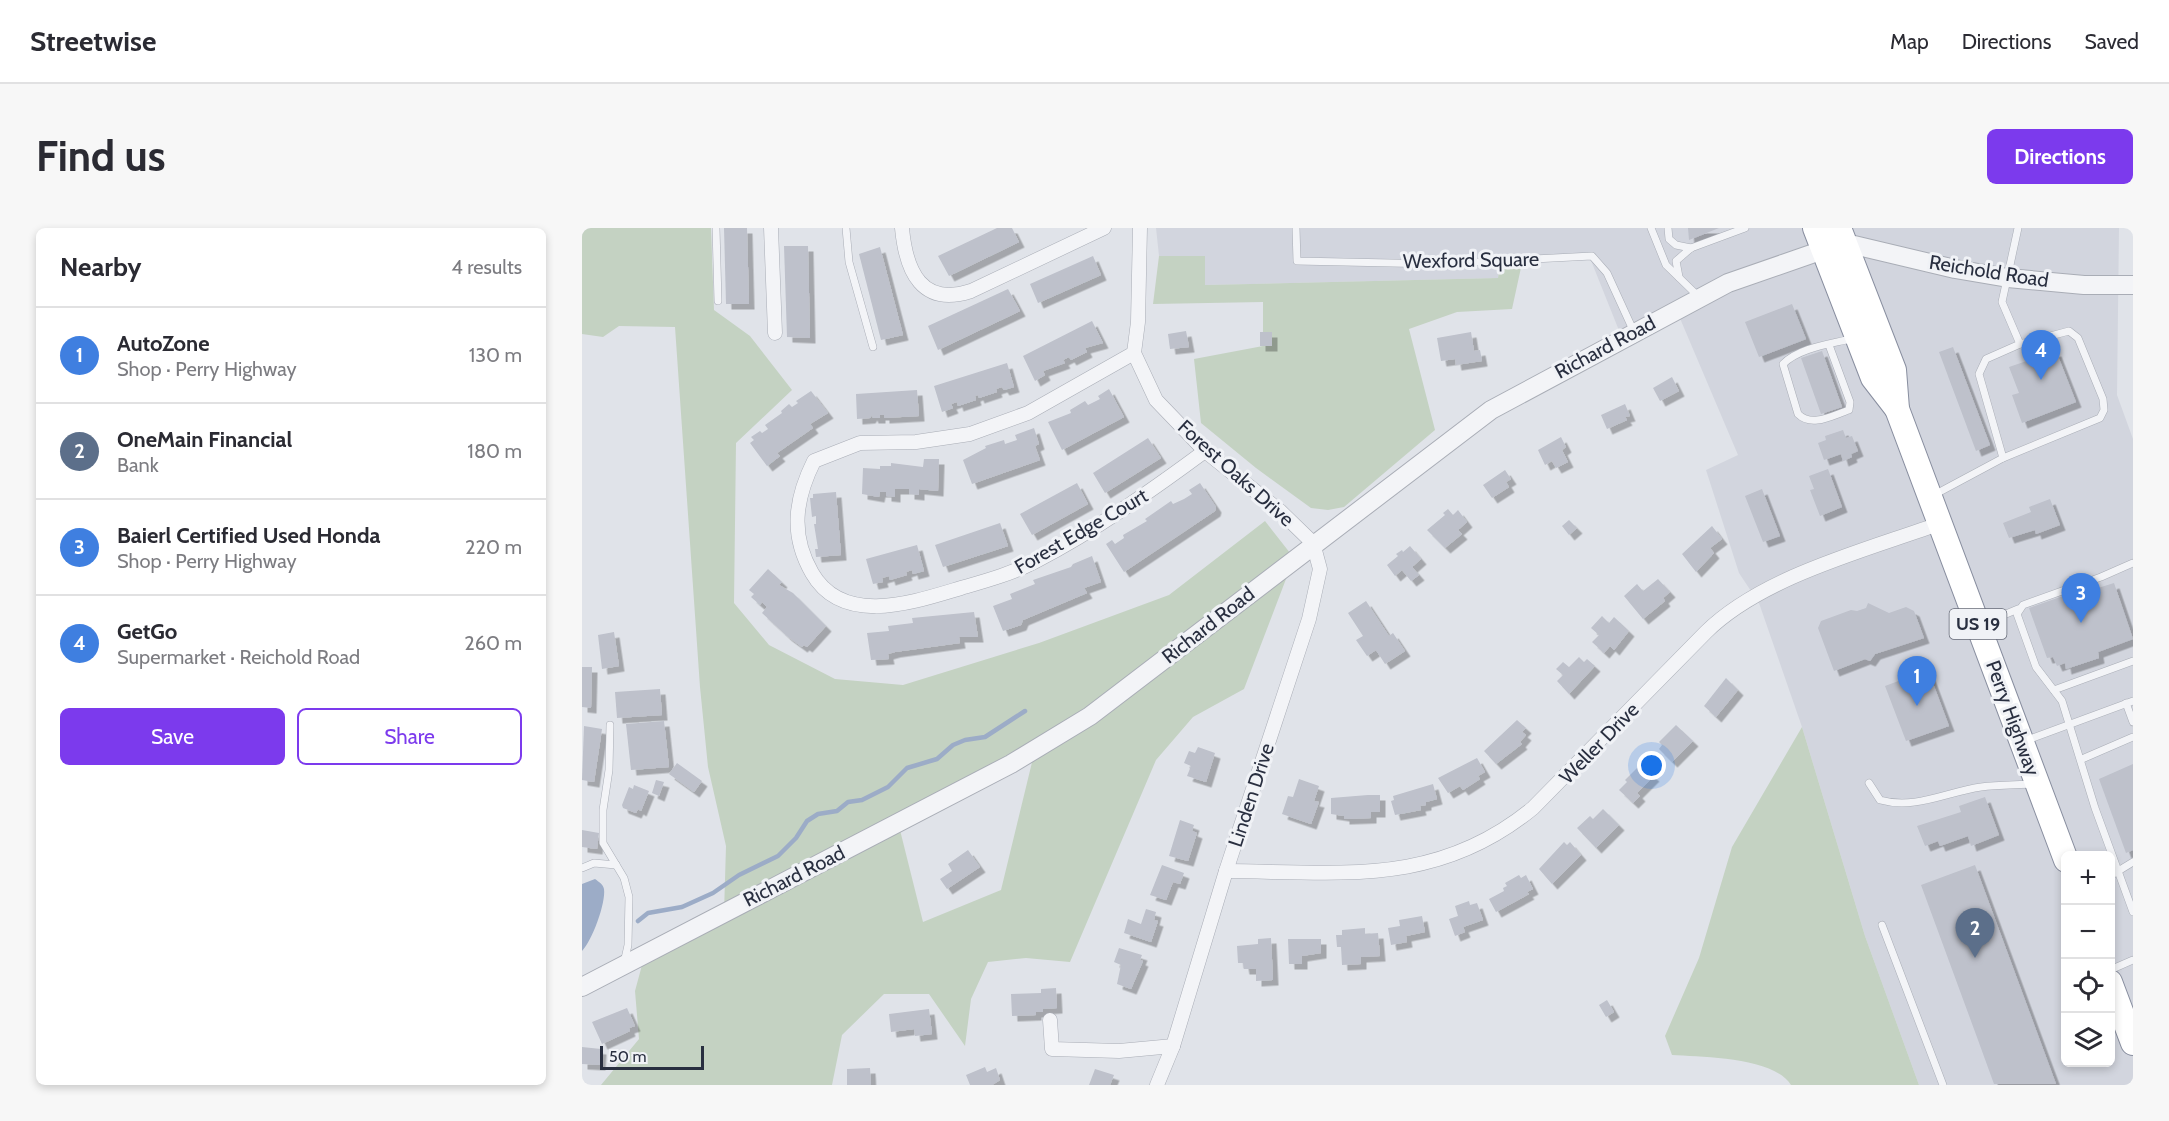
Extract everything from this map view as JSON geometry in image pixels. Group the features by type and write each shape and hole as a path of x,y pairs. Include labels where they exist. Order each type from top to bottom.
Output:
{"highway":[{"name":"Perry Highway","path":"1831,238 1857,337 1873,378 1897,409 2063,851"},
{"name":"Perry Highway","path":"1831,238 1894,370 1897,409"},
{"path":"2115,995 2133,1043"}],"street":[{"path":"771,228 775,333"},
{"path":"902,228 910,267 919,280 933,293 952,297 971,291 1104,228"},
{"path":"1134,353 1138,322 1140,228"},
{"name":"Richard Road","path":"582,987 1011,764 1090,716 1313,543 1491,410 1699,297 1831,238"},
{"name":"Reichold Road","path":"1831,238 1955,269 2008,278 2084,285 2103,283 2133,285"},
{"name":"Forest Oaks Drive","path":"1134,353 1156,400 1205,451 1280,511 1313,543"},
{"name":"Forest Edge Court","path":"1134,353 1028,413 970,434 915,442 860,443 814,461 802,483 798,501 798,528 801,554 818,583 842,599 871,607 904,605 993,579 1033,563 1122,509 1205,451"},
{"name":"Weller Drive","path":"1226,871 1393,870 1427,864 1474,846 1504,830 1533,808 1716,622 1738,606 1790,579 1941,523"},
{"name":"Linden Drive","path":"1157,1085 1173,1046 1226,871 1309,620 1320,569 1313,543"},
{"path":"1050,1020 1052,1049 1119,1051 1173,1046"}],"lane":[{"path":"716,228 718,301"},
{"path":"846,228 849,262 873,347"},
{"name":"Wexford Square","path":"1296,228 1297,261 1438,264 1592,256 1606,273 1634,332"},
{"path":"1651,228 1666,265 1699,297"},
{"path":"1668,228 1669,239 1676,245 1690,248"},
{"path":"1679,278 1676,261 1690,248 1745,228"},
{"path":"2018,228 2002,302 2020,344"},
{"path":"1931,497 2003,458 2100,418 2104,410 2103,399 2078,338 2069,331 2020,344 1986,359 1979,374 2003,458"},
{"path":"1829,345 1850,402 1849,410 1813,421 1804,420 1798,414 1783,371 1783,363 1791,356 1829,345 1857,337"},
{"path":"1979,625 2133,563"},
{"path":"2018,609 2017,614 2036,667 2062,700 2082,759 2095,808 2131,899 2133,912"},
{"path":"2054,690 2133,661"},
{"path":"2022,742 2130,702 2133,722"},
{"path":"610,725 603,843 624,878 629,897 628,945 623,965"},
{"path":"2082,759 2133,737"},
{"path":"1869,783 1880,800 1896,805 1930,801 1979,788 2037,784"},
{"path":"2115,873 2133,862"},
{"path":"582,868 594,863 616,865"},
{"path":"1882,925 1943,1085"},
{"path":"2115,968 2133,960"}],"shaded area":[{"path":"1156,228 2119,228 2117,395 2133,439 2133,1085 1919,1085 1865,936 1802,727 1759,603 1739,573 1706,470 1738,455 1676,309 1622,338 1590,258 1500,264 1498,278 1205,285 1205,256 1159,256"}],"green space":[{"path":"582,228 711,228 714,310 750,336 792,390 736,443 734,603 769,645 835,679 903,685 1039,643 1169,595 1265,521 1294,558 1244,689 1193,717 1156,760 1070,962 1026,958 988,962 971,999 965,1046 929,994 884,994 842,1035 832,1085 601,1085 639,1039 635,991 645,954 724,913 726,846 708,767 700,687 675,327 619,326 603,337 582,334","holes":["1035,750 1001,890 923,922 898,822"]},
{"path":"1159,256 1205,256 1205,285 1498,278 1500,264 1522,263 1512,309 1457,312 1409,329 1435,430 1344,507 1328,510 1311,508 1256,468 1201,423 1194,359 1263,346 1263,302 1153,304"},
{"path":"1802,727 1865,936 1919,1085 1791,1085 1770,1069 1754,1064 1719,1058 1672,1055 1665,1036 1699,958 1732,847"}],"water":[{"path":"595,879 603,887 603,903 594,931 582,951 582,884"}],"building":[{"path":"724,228 747,228 749,304 726,304"},
{"path":"997,228 1012,228 1019,242 949,276 938,256"},
{"path":"1688,228 1719,228 1689,240"},
{"path":"784,246 808,246 810,338 787,337"},
{"path":"880,247 903,335 881,340 859,254"},
{"path":"1093,256 1101,275 1038,303 1030,284"},
{"path":"1008,289 1020,311 938,350 928,326"},
{"path":"1792,304 1806,339 1759,357 1745,322"},
{"path":"1092,321 1103,343 1085,348 1087,352 1071,360 1069,357 1063,360 1065,363 1043,371 1045,375 1035,381 1023,356"},
{"path":"1186,331 1189,347 1170,349 1168,334"},
{"path":"1260,332 1272,332 1272,346 1260,346"},
{"path":"1471,332 1474,351 1480,350 1482,361 1456,365 1455,359 1441,361 1437,338"},
{"path":"1953,347 1990,445 1976,451 1939,352"},
{"path":"1822,351 1842,407 1821,414 1801,358"},
{"path":"2056,351 2076,402 2022,423 2012,395 2019,393 2009,367"},
{"path":"1007,363 1014,387 1004,390 1002,387 996,389 997,392 979,398 978,395 975,396 976,400 958,406 957,402 951,404 953,408 942,412 934,386"},
{"path":"1672,377 1679,391 1660,401 1653,388"},
{"path":"1109,389 1124,417 1062,450 1048,422 1071,413 1070,410 1085,401 1088,405 1100,399 1098,396"},
{"path":"917,390 919,416 884,418 884,415 880,415 880,418 873,418 872,415 870,418 857,419 856,394"},
{"path":"811,391 828,413 810,424 813,428 777,453 780,456 767,466 750,443 754,440 751,437 768,429 765,425 782,413 781,411 789,404 792,407 798,403 796,401"},
{"path":"1625,404 1630,416 1625,417 1627,420 1607,429 1601,415"},
{"path":"1034,428 1039,444 1035,446 1040,460 972,484 963,460 986,448 985,446 1004,440 1005,444 1017,440 1015,435"},
{"path":"1843,430 1846,438 1852,436 1858,451 1843,461 1841,454 1824,460 1818,443 1826,440 1825,436"},
{"path":"1561,437 1566,447 1562,450 1568,462 1556,468 1552,461 1545,465 1538,450"},
{"path":"1148,438 1161,458 1105,493 1093,473"},
{"path":"924,459 939,459 938,491 919,489 919,495 909,494 909,489 895,489 895,497 886,496 886,492 880,492 879,497 862,494 863,468 880,469 880,466 891,466 891,463 923,467"},
{"path":"1828,469 1842,507 1820,516 1810,490 1814,489 1809,476"},
{"path":"1505,470 1511,479 1506,482 1509,487 1492,498 1483,485"},
{"path":"1077,483 1088,504 1032,535 1020,514"},
{"path":"1200,483 1216,507 1215,511 1124,572 1106,544 1112,540 1115,544 1124,538 1123,535 1147,521 1145,519 1171,501 1173,504 1192,494 1189,490"},
{"path":"1762,489 1780,536 1763,542 1745,496"},
{"path":"836,492 841,555 816,557 815,549 818,549 814,524 816,524 816,516 812,517 810,498 813,498 813,494"},
{"path":"2050,499 2060,525 2036,534 2035,530 2009,538 2003,523 2031,512 2029,507"},
{"path":"1448,509 1453,515 1458,510 1467,522 1458,530 1462,534 1445,548 1427,530 1445,515 1443,513"},
{"path":"1569,520 1577,528 1569,535 1562,526"},
{"path":"1000,523 1008,546 943,567 935,545"},
{"path":"1712,526 1722,539 1710,548 1714,553 1696,572 1682,554"},
{"path":"917,545 924,571 913,574 912,570 906,572 907,575 890,580 889,576 882,578 883,582 873,584 866,559"},
{"path":"1410,546 1421,559 1412,567 1419,575 1411,581 1402,570 1395,576 1387,565 1398,556 1396,554"},
{"path":"1092,556 1101,582 1084,588 1087,593 1023,620 1021,625 1003,631 993,606 1012,599 1010,594 1035,584 1033,580 1071,567"},
{"path":"768,569 782,582 779,585 793,593 826,626 807,647 804,645 802,647 787,636 762,613 767,607 762,602 760,605 751,597 754,594 749,590"},
{"path":"1658,579 1670,592 1663,598 1665,601 1643,619 1624,596 1637,584 1643,591"},
{"path":"2114,583 2133,639 2098,652 2099,658 2066,669 2065,663 2057,666 2053,657 2047,658 2029,608 2080,590 2082,593"},
{"path":"1366,601 1389,636 1393,633 1405,651 1385,664 1376,650 1367,656 1356,640 1363,636 1348,613"},
{"path":"1868,603 1889,613 1906,607 1914,611 1924,638 1875,654 1870,661 1865,659 1834,671 1818,628 1821,621 1851,610 1866,608"},
{"path":"974,612 978,637 959,637 960,643 895,652 888,654 889,659 871,660 867,633 889,631 888,626 913,623 912,618"},
{"path":"1602,616 1609,623 1614,617 1629,631 1614,650 1610,646 1604,653 1592,642 1599,635 1591,628"},
{"path":"614,632 619,666 602,669 598,635"},
{"path":"1579,657 1584,662 1587,659 1595,666 1569,694 1557,681 1563,675 1556,669 1563,662 1569,667"},
{"path":"582,667 592,667 591,708 582,707"},
{"path":"1928,670 1949,726 1906,741 1885,686"},
{"path":"1726,678 1738,690 1716,717 1704,706"},
{"path":"660,689 662,715 617,718 615,692"},
{"path":"1517,720 1526,728 1522,732 1526,735 1520,742 1522,744 1496,764 1484,751"},
{"path":"664,721 669,767 631,770 626,724"},
{"path":"1676,725 1693,741 1672,762 1659,749 1662,745 1659,742"},
{"path":"584,726 602,729 594,782 582,780"},
{"path":"1198,747 1215,753 1206,782 1187,776 1191,766 1184,763 1189,751 1195,753"},
{"path":"1477,758 1485,772 1478,776 1480,779 1463,790 1460,786 1448,793 1438,778"},
{"path":"677,763 702,781 694,792 669,774"},
{"path":"1647,763 1654,769 1650,773 1654,776 1637,793 1640,796 1633,803 1619,790 1639,766 1642,768"},
{"path":"2133,764 2133,850 2126,853 2099,779"},
{"path":"1299,779 1319,786 1314,801 1319,802 1311,824 1282,814 1288,796 1293,797"},
{"path":"656,780 664,782 659,796 652,793"},
{"path":"1433,784 1437,799 1420,806 1421,810 1395,815 1391,801 1394,800 1393,796"},
{"path":"634,785 649,791 641,811 638,809 636,813 623,808 622,805 629,787 633,789"},
{"path":"1380,795 1380,812 1371,812 1371,818 1344,819 1344,816 1331,814 1331,798"},
{"path":"1985,797 1999,835 1971,846 1968,836 1940,846 1938,841 1925,846 1917,826 1961,812 1959,806"},
{"path":"1603,809 1619,825 1596,848 1577,828 1590,816 1593,819"},
{"path":"1180,820 1194,825 1192,831 1197,833 1188,861 1169,856"},
{"path":"582,830 599,833 597,849 582,847"},
{"path":"1564,842 1567,845 1570,842 1581,855 1552,884 1539,869"},
{"path":"968,850 980,867 947,889 940,879 952,871 948,864"},
{"path":"1162,865 1184,873 1180,884 1173,882 1166,900 1150,895"},
{"path":"1975,865 2056,1084 1994,1084 1921,885"},
{"path":"1519,875 1521,878 1526,875 1533,889 1527,892 1529,894 1496,912 1489,899 1504,891 1503,888 1507,886 1505,883"},
{"path":"1469,901 1470,905 1477,903 1483,920 1463,927 1465,932 1455,936 1449,919 1458,916 1455,906"},
{"path":"1146,909 1156,912 1154,920 1158,921 1151,942 1124,933 1128,919 1141,924"},
{"path":"1422,916 1425,932 1406,936 1407,942 1391,945 1388,928 1400,926 1399,920"},
{"path":"1365,928 1365,934 1378,933 1380,956 1361,957 1361,964 1342,965 1341,947 1337,947 1336,935 1342,935 1342,930"},
{"path":"1271,938 1273,980 1256,981 1256,969 1244,969 1243,963 1238,963 1237,946 1258,944 1258,939"},
{"path":"1288,939 1321,939 1321,953 1302,956 1302,964 1289,964"},
{"path":"1119,948 1142,955 1140,960 1143,961 1131,989 1117,984 1121,965 1114,962"},
{"path":"1056,988 1057,1008 1043,1009 1043,1012 1036,1012 1036,1015 1012,1016 1011,994 1041,993 1041,989"},
{"path":"1607,1000 1614,1012 1606,1017 1599,1005"},
{"path":"627,1008 635,1026 629,1028 630,1031 602,1044 592,1022"},
{"path":"929,1009 932,1034 915,1036 914,1029 891,1032 889,1014"},
{"path":"582,1047 601,1049 600,1065 582,1064"},
{"path":"985,1067 987,1072 996,1068 1000,1080 992,1085 970,1085 966,1075"},
{"path":"870,1068 871,1085 847,1085 847,1069"},
{"path":"1095,1069 1114,1075 1110,1085 1089,1085"}],"waterway":[{"path":"638,921 648,913 682,907 713,893 739,875 778,856 796,838 807,821 818,814 837,811 848,802 862,800 888,787 907,768 937,759 953,745 965,740 985,737 1025,711"}],"place":[{"name":"GetGo","path":"2041,380"},
{"name":"Baierl Certified Used Honda","path":"2081,623"},
{"name":"AutoZone","path":"1917,706"},
{"name":"OneMain Financial","path":"1975,958"}]}
